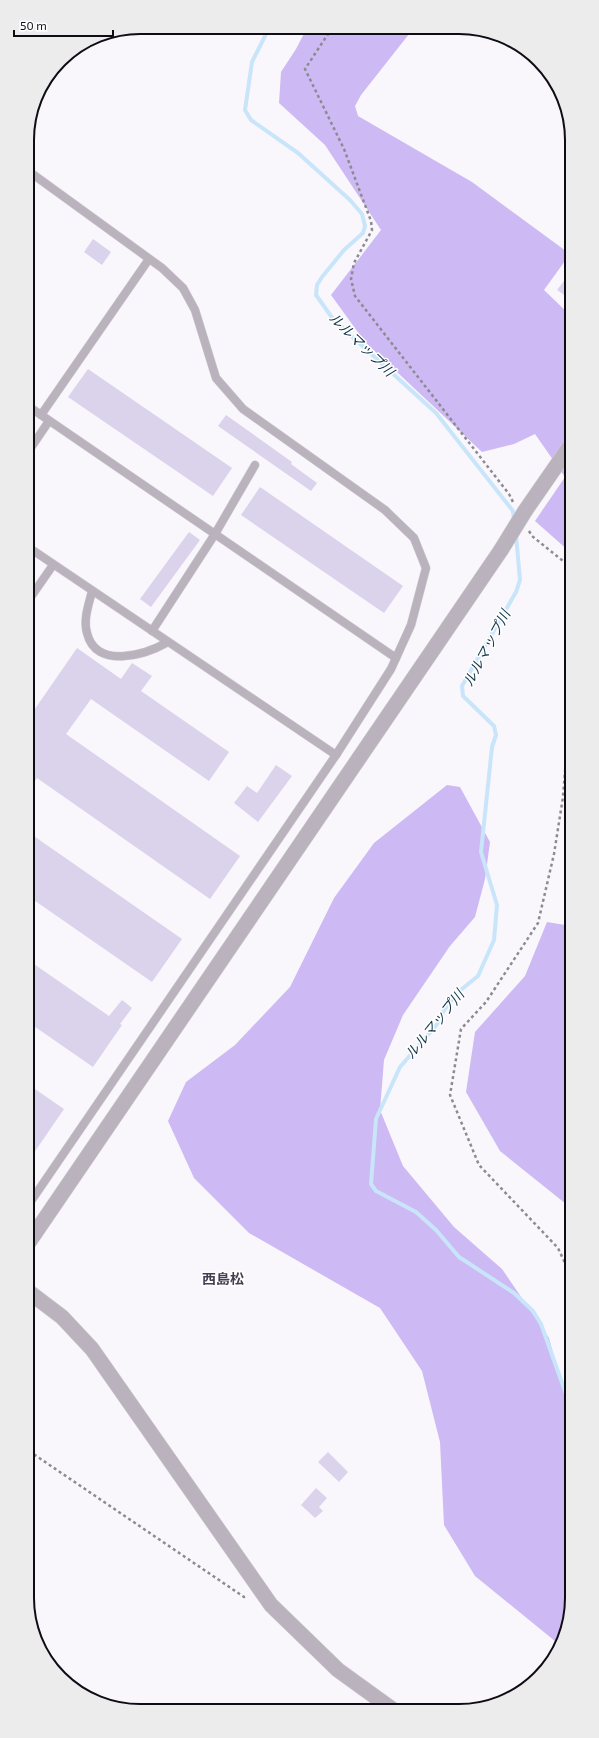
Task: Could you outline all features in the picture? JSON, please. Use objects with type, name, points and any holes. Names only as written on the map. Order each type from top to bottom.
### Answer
[{"type":"street","points":[[34,1235],[500,550],[521,510],[565,453]]},
{"type":"street","points":[[34,1296],[62,1317],[92,1349],[271,1605],[338,1670],[385,1704]]},
{"type":"lane","points":[[34,175],[149,259],[183,288],[196,310],[210,363],[216,378],[243,409],[385,510],[414,538],[426,568],[411,625],[391,669],[336,755],[34,1191]]},
{"type":"lane","points":[[41,415],[149,259]]},
{"type":"lane","points":[[34,410],[396,658]]},
{"type":"lane","points":[[34,444],[50,421]]},
{"type":"lane","points":[[152,631],[215,534],[255,465]]},
{"type":"lane","points":[[34,551],[336,755]]},
{"type":"lane","points":[[34,592],[53,564]]},
{"type":"lane","points":[[92,591],[86,617],[86,632],[91,644],[100,652],[112,656],[126,656],[143,653],[168,642]]},
{"type":"path","points":[[328,34],[305,69],[344,149],[371,221],[372,230],[354,263],[351,280],[355,296],[521,510]]},
{"type":"path","points":[[528,529],[532,536],[565,563]]},
{"type":"path","points":[[565,779],[554,854],[538,923],[486,1002],[460,1029],[450,1095],[479,1165],[558,1248],[565,1263]]},
{"type":"path","points":[[34,1454],[244,1597],[262,1593]]},
{"type":"shaded area","points":[[304,34],[409,34],[361,95],[355,106],[358,116],[472,182],[565,250],[565,261],[544,290],[565,310],[565,477],[535,434],[514,444],[482,452],[365,342],[331,295],[381,230],[325,145],[279,103],[281,72]]},
{"type":"shaded area","points":[[565,477],[565,548],[535,521]]},
{"type":"shaded area","points":[[447,785],[460,787],[490,842],[485,879],[475,917],[450,946],[403,1015],[384,1060],[380,1110],[403,1166],[454,1227],[502,1269],[549,1338],[565,1397],[565,1605],[563,1619],[555,1641],[475,1576],[444,1525],[440,1442],[422,1371],[380,1308],[249,1233],[194,1178],[168,1121],[186,1082],[235,1045],[290,987],[334,898],[374,843]]},
{"type":"shaded area","points":[[547,922],[565,925],[565,1203],[500,1151],[466,1092],[475,1032],[525,976]]},
{"type":"building","points":[[93,239],[111,252],[102,265],[84,252]]},
{"type":"building","points":[[565,280],[565,296],[557,290]]},
{"type":"building","points":[[88,369],[232,468],[213,496],[68,397]]},
{"type":"building","points":[[226,415],[292,462],[291,464],[317,483],[311,491],[218,426]]},
{"type":"building","points":[[260,487],[403,586],[384,613],[241,515]]},
{"type":"building","points":[[189,532],[200,540],[151,607],[140,599]]},
{"type":"building","points":[[77,648],[121,679],[132,663],[152,676],[141,691],[229,752],[209,781],[91,699],[66,734],[240,856],[210,899],[37,778],[34,782],[34,710]]},
{"type":"building","points":[[276,765],[292,776],[258,822],[234,803],[247,786],[257,793]]},
{"type":"building","points":[[34,836],[182,939],[152,982],[34,900]]},
{"type":"building","points":[[34,964],[109,1016],[122,1000],[132,1008],[93,1067],[34,1026]]},
{"type":"building","points":[[34,1088],[64,1109],[34,1153]]},
{"type":"building","points":[[328,1452],[348,1472],[339,1482],[318,1462]]},
{"type":"building","points":[[316,1488],[327,1498],[319,1507],[323,1511],[315,1518],[301,1505]]},
{"type":"waterway","name":"ルルマップ川","points":[[266,34],[252,62],[245,110],[251,120],[298,153],[350,200],[362,214],[365,226],[363,233],[344,250],[322,277],[317,285],[316,295],[333,319],[436,413],[513,511],[514,521]]},
{"type":"waterway","name":"ルルマップ川","points":[[516,535],[520,580],[516,592],[462,686],[463,696],[494,726],[496,735],[492,747],[481,852],[497,905],[494,940],[478,976],[457,993],[444,1010],[439,1022],[400,1067],[376,1119],[371,1184],[376,1191],[416,1212],[436,1230],[459,1257],[514,1293],[533,1311],[541,1324],[565,1391]]},
{"type":"district","name":"西島松","points":[[223,1278]]}]
